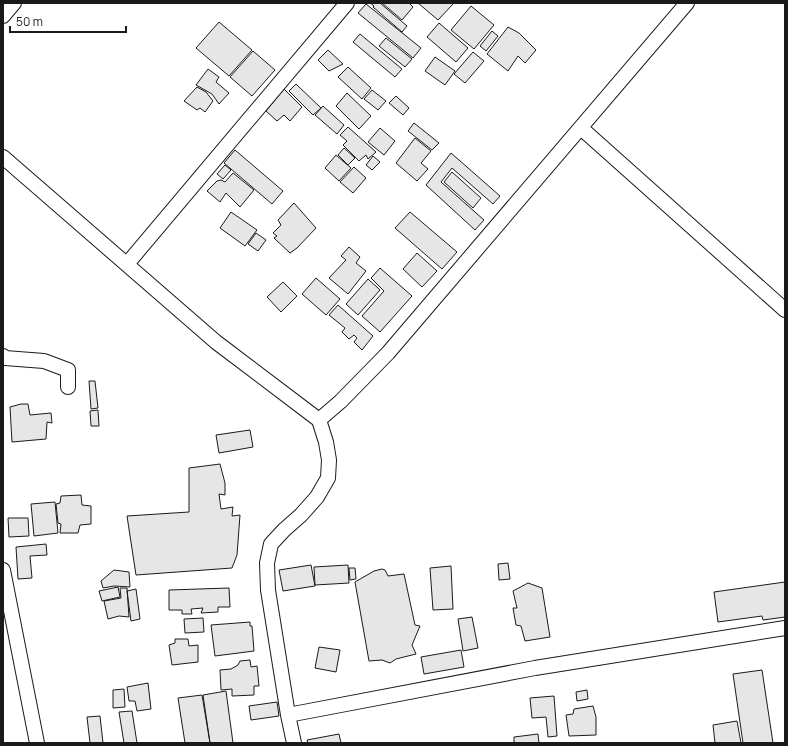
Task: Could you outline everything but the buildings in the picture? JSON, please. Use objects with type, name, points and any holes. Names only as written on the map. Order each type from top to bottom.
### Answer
[{"type":"street","points":[[3,16],[14,3]]},
{"type":"street","points":[[127,264],[348,3]]},
{"type":"street","points":[[319,420],[342,400],[388,353],[687,3]]},
{"type":"street","points":[[581,128],[785,310]]},
{"type":"street","points":[[3,157],[216,342],[319,420],[326,442],[329,460],[328,478],[317,497],[271,544],[267,563],[268,590],[288,715],[294,743]]},
{"type":"street","points":[[3,356],[5,358],[44,361],[68,370],[68,388]]},
{"type":"street","points":[[3,570],[37,743]]},
{"type":"street","points":[[288,715],[535,668],[785,628]]}]
